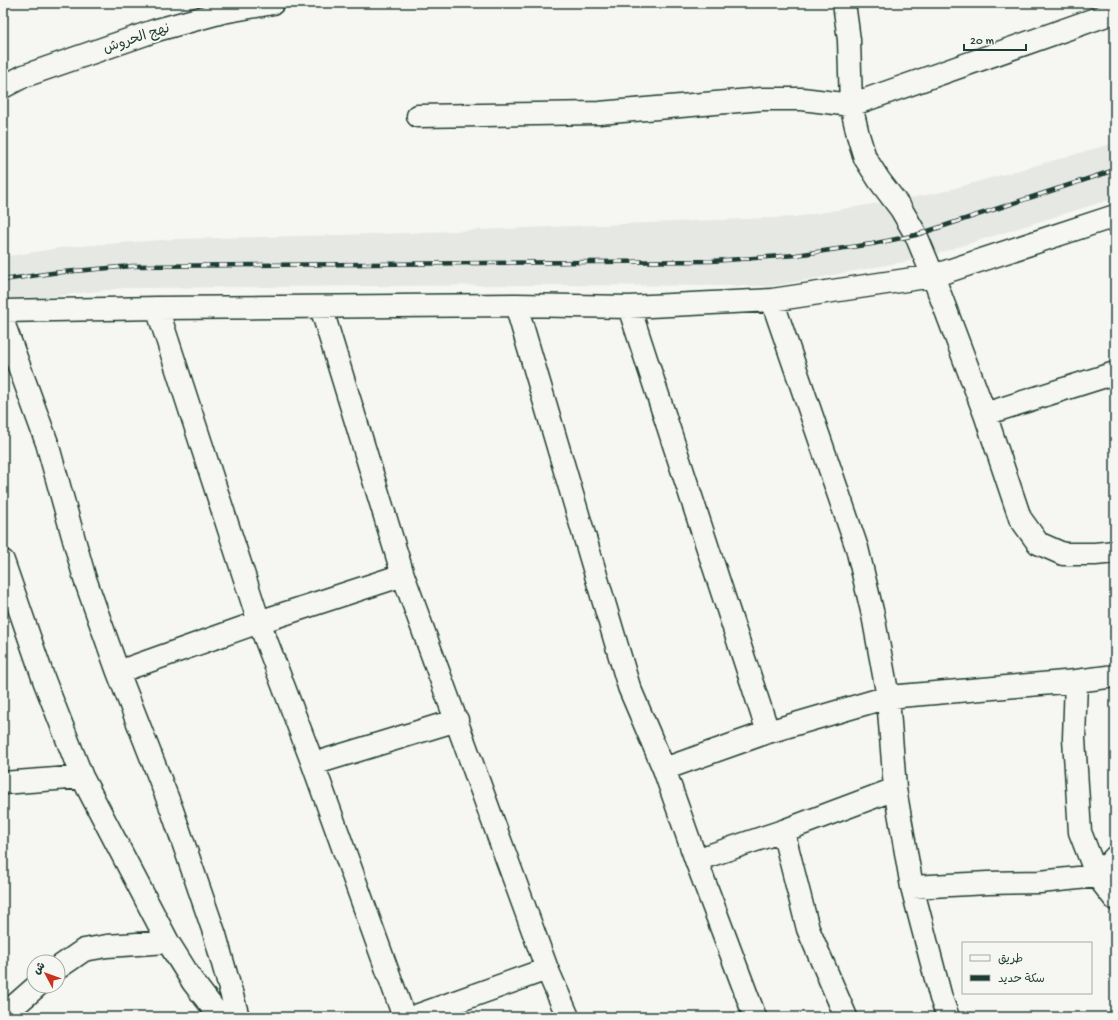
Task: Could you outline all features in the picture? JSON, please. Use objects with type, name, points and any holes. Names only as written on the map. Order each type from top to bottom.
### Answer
[{"type":"street","name":"نهج الحروش","points":[[3,87],[24,76],[220,7],[273,3]]},
{"type":"street","points":[[844,3],[849,40],[851,105],[865,158],[879,180],[901,209],[916,235],[985,414],[1020,518],[1038,542],[1063,554],[1095,554],[1115,552]]},
{"type":"street","points":[[418,116],[599,113],[762,99],[802,99],[851,105],[1115,12]]},
{"type":"street","points":[[3,311],[321,306],[516,305],[629,307],[772,300],[933,276],[1115,216]]},
{"type":"street","points":[[772,300],[858,548],[873,615],[888,697],[895,790],[912,887],[941,998],[948,1017]]},
{"type":"street","points":[[516,305],[629,687],[664,769],[696,860],[755,1017]]},
{"type":"street","points":[[321,306],[403,575],[547,969],[568,1017]]},
{"type":"street","points":[[629,307],[768,732]]},
{"type":"street","points":[[157,308],[259,622],[313,764],[404,1017]]},
{"type":"street","points":[[3,322],[47,443],[85,579],[118,672],[172,810],[215,935],[238,1017]]},
{"type":"street","points":[[985,414],[1115,373]]},
{"type":"street","points":[[3,561],[44,680],[82,777],[168,942],[193,982],[220,1017]]},
{"type":"street","points":[[118,672],[259,622],[403,575]]},
{"type":"street","points":[[664,769],[768,732],[888,697],[1076,681],[1115,676]]},
{"type":"street","points":[[1076,681],[1074,739],[1080,832],[1097,876],[1115,899]]},
{"type":"street","points":[[313,764],[457,720]]},
{"type":"street","points":[[3,783],[82,777]]},
{"type":"street","points":[[696,860],[783,831],[895,790]]},
{"type":"street","points":[[783,831],[808,929],[846,1017]]},
{"type":"street","points":[[912,887],[1040,882],[1097,876],[1115,857]]},
{"type":"street","points":[[66,962],[84,950],[107,946],[168,942]]},
{"type":"street","points":[[413,1017],[547,969]]},
{"type":"street","points":[[3,1014],[28,994]]},
{"type":"shaded area","points":[[1115,143],[1115,198],[919,259],[774,286],[522,285],[124,288],[3,302],[3,257],[66,247],[176,239],[380,234],[796,217],[938,193]]},
{"type":"railway","points":[[3,280],[52,273],[132,266],[712,261],[796,255],[872,244],[916,235],[1115,170]]}]
